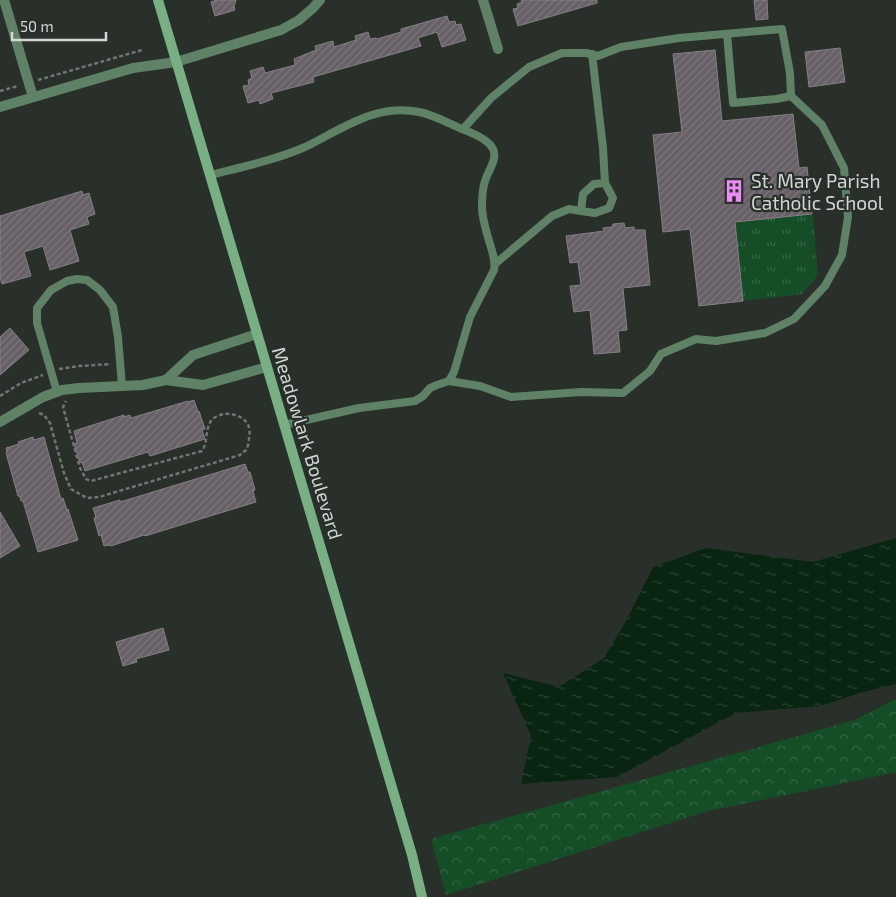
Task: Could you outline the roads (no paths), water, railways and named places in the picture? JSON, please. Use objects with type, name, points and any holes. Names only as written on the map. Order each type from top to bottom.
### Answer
[{"type":"street","points":[[4,0],[33,97]]},
{"type":"street","name":"Meadowlark Boulevard","points":[[158,0],[412,855],[422,897]]},
{"type":"street","points":[[0,106],[134,68],[176,62],[281,30],[299,20],[320,0]]},
{"type":"street","points":[[483,0],[498,48]]},
{"type":"street","points":[[166,380],[193,355],[257,334]]},
{"type":"street","points":[[0,422],[43,397],[57,392],[79,388],[143,385],[166,380],[203,385],[267,367]]},
{"type":"lane","points":[[284,425],[359,408],[415,401],[430,388],[449,381],[480,386],[511,397],[581,392],[623,393],[650,371],[661,354],[696,340],[716,341],[765,333],[794,319],[825,286],[842,255],[848,217],[844,168],[822,125],[791,96],[790,73],[782,29],[679,38],[630,45],[598,56],[586,53],[562,52],[529,67],[491,98],[463,129]]},
{"type":"lane","points":[[727,34],[733,102],[791,96]]},
{"type":"lane","points":[[495,264],[552,216],[568,209],[595,213],[609,208],[613,198],[606,183],[592,54]]},
{"type":"lane","points":[[210,175],[277,158],[305,147],[349,123],[376,113],[391,110],[403,109],[421,112],[463,129],[489,143],[493,148],[494,160],[485,180],[482,196],[482,213],[495,264],[494,270],[470,316],[454,372],[449,381]]},
{"type":"lane","points":[[581,211],[583,194],[594,184],[606,183]]},
{"type":"lane","points":[[57,392],[37,323],[37,308],[51,290],[67,280],[77,279],[87,280],[100,290],[113,307],[122,386]]},
{"type":"water","points":[[896,538],[896,684],[821,706],[736,713],[617,777],[521,784],[531,736],[503,673],[559,687],[604,658],[627,619],[653,567],[706,548],[813,562]]},
{"type":"place","name":"St. Mary Parish Catholic School","points":[[734,191]]}]
